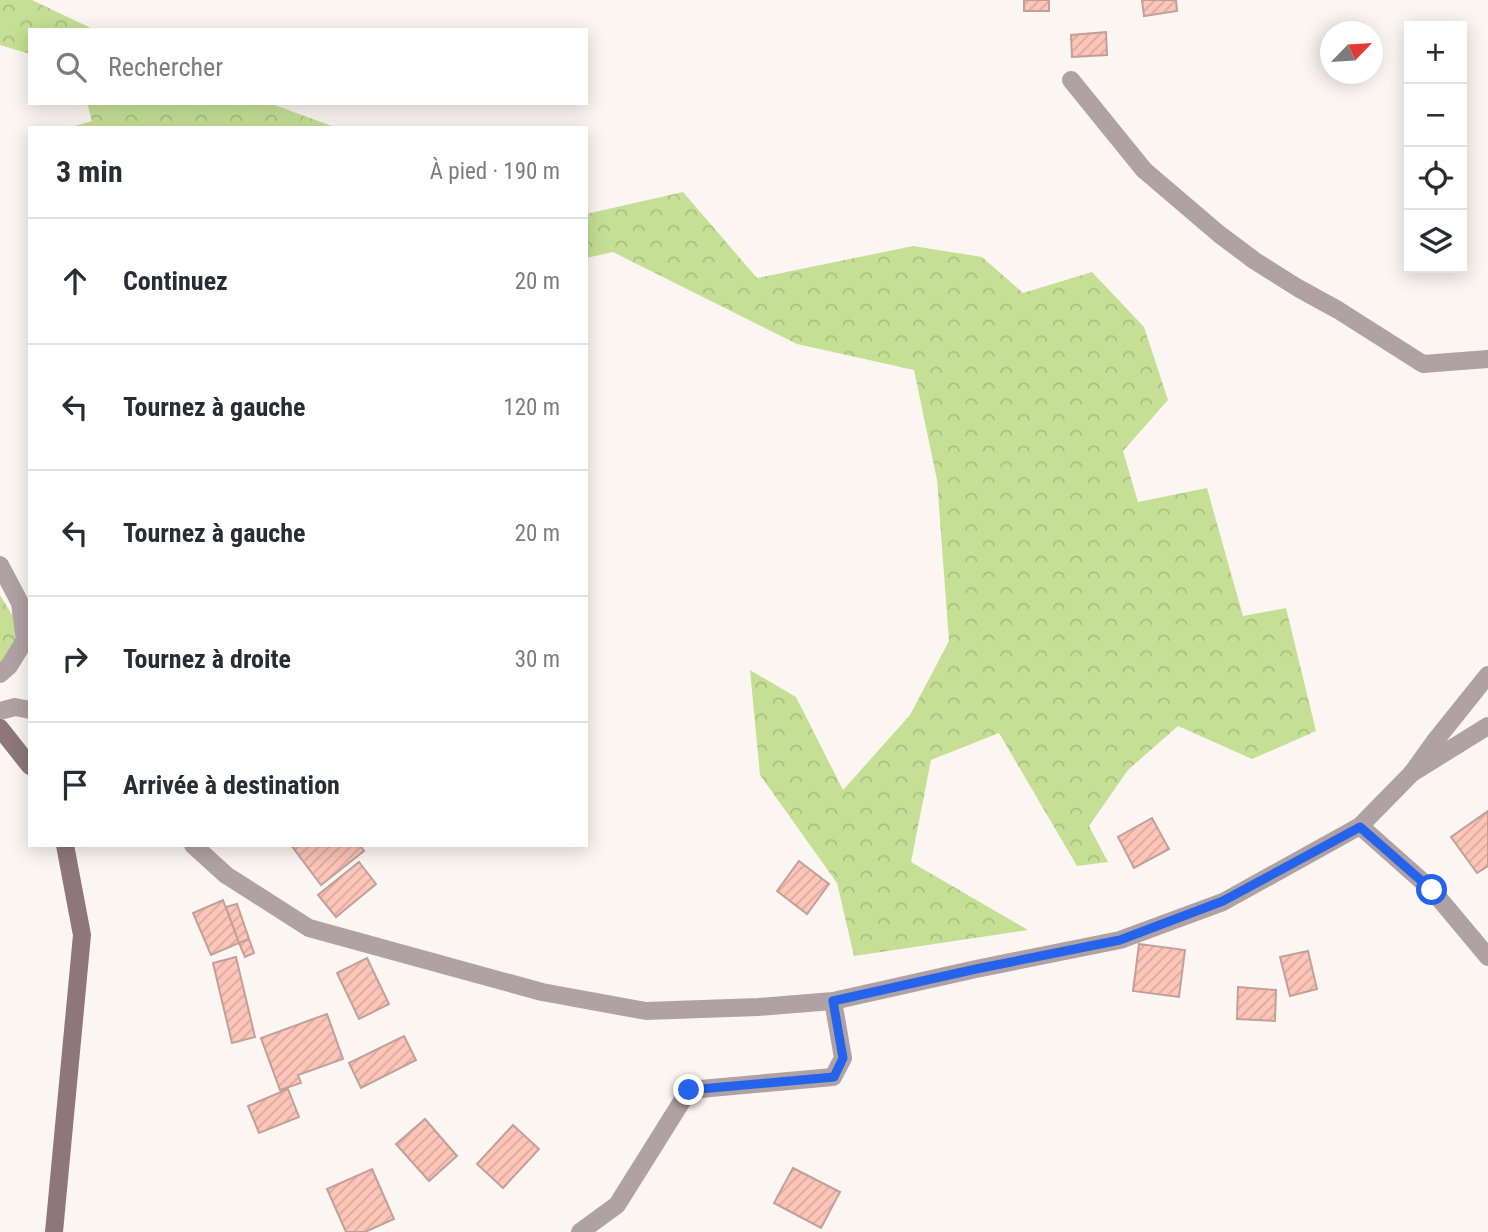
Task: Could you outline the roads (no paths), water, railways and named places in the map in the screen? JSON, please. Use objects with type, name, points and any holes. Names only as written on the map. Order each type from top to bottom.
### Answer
[{"type":"street","points":[[1071,79],[1144,170],[1255,261],[1423,364],[1488,359]]},
{"type":"street","points":[[0,565],[20,603],[25,640],[9,666],[0,674]]},
{"type":"street","points":[[195,847],[226,876],[309,928],[542,992],[646,1011],[833,1001],[1120,940],[1223,901],[1360,827],[1412,773],[1488,675]]},
{"type":"street","points":[[0,711],[15,707],[28,710]]},
{"type":"street","points":[[1412,773],[1488,726]]},
{"type":"street","points":[[0,728],[28,763]]},
{"type":"street","points":[[1360,827],[1432,890],[1488,957]]},
{"type":"street","points":[[54,1232],[82,935],[65,847]]},
{"type":"street","points":[[580,1232],[617,1205],[689,1090],[834,1077],[843,1058],[833,1001]]}]
